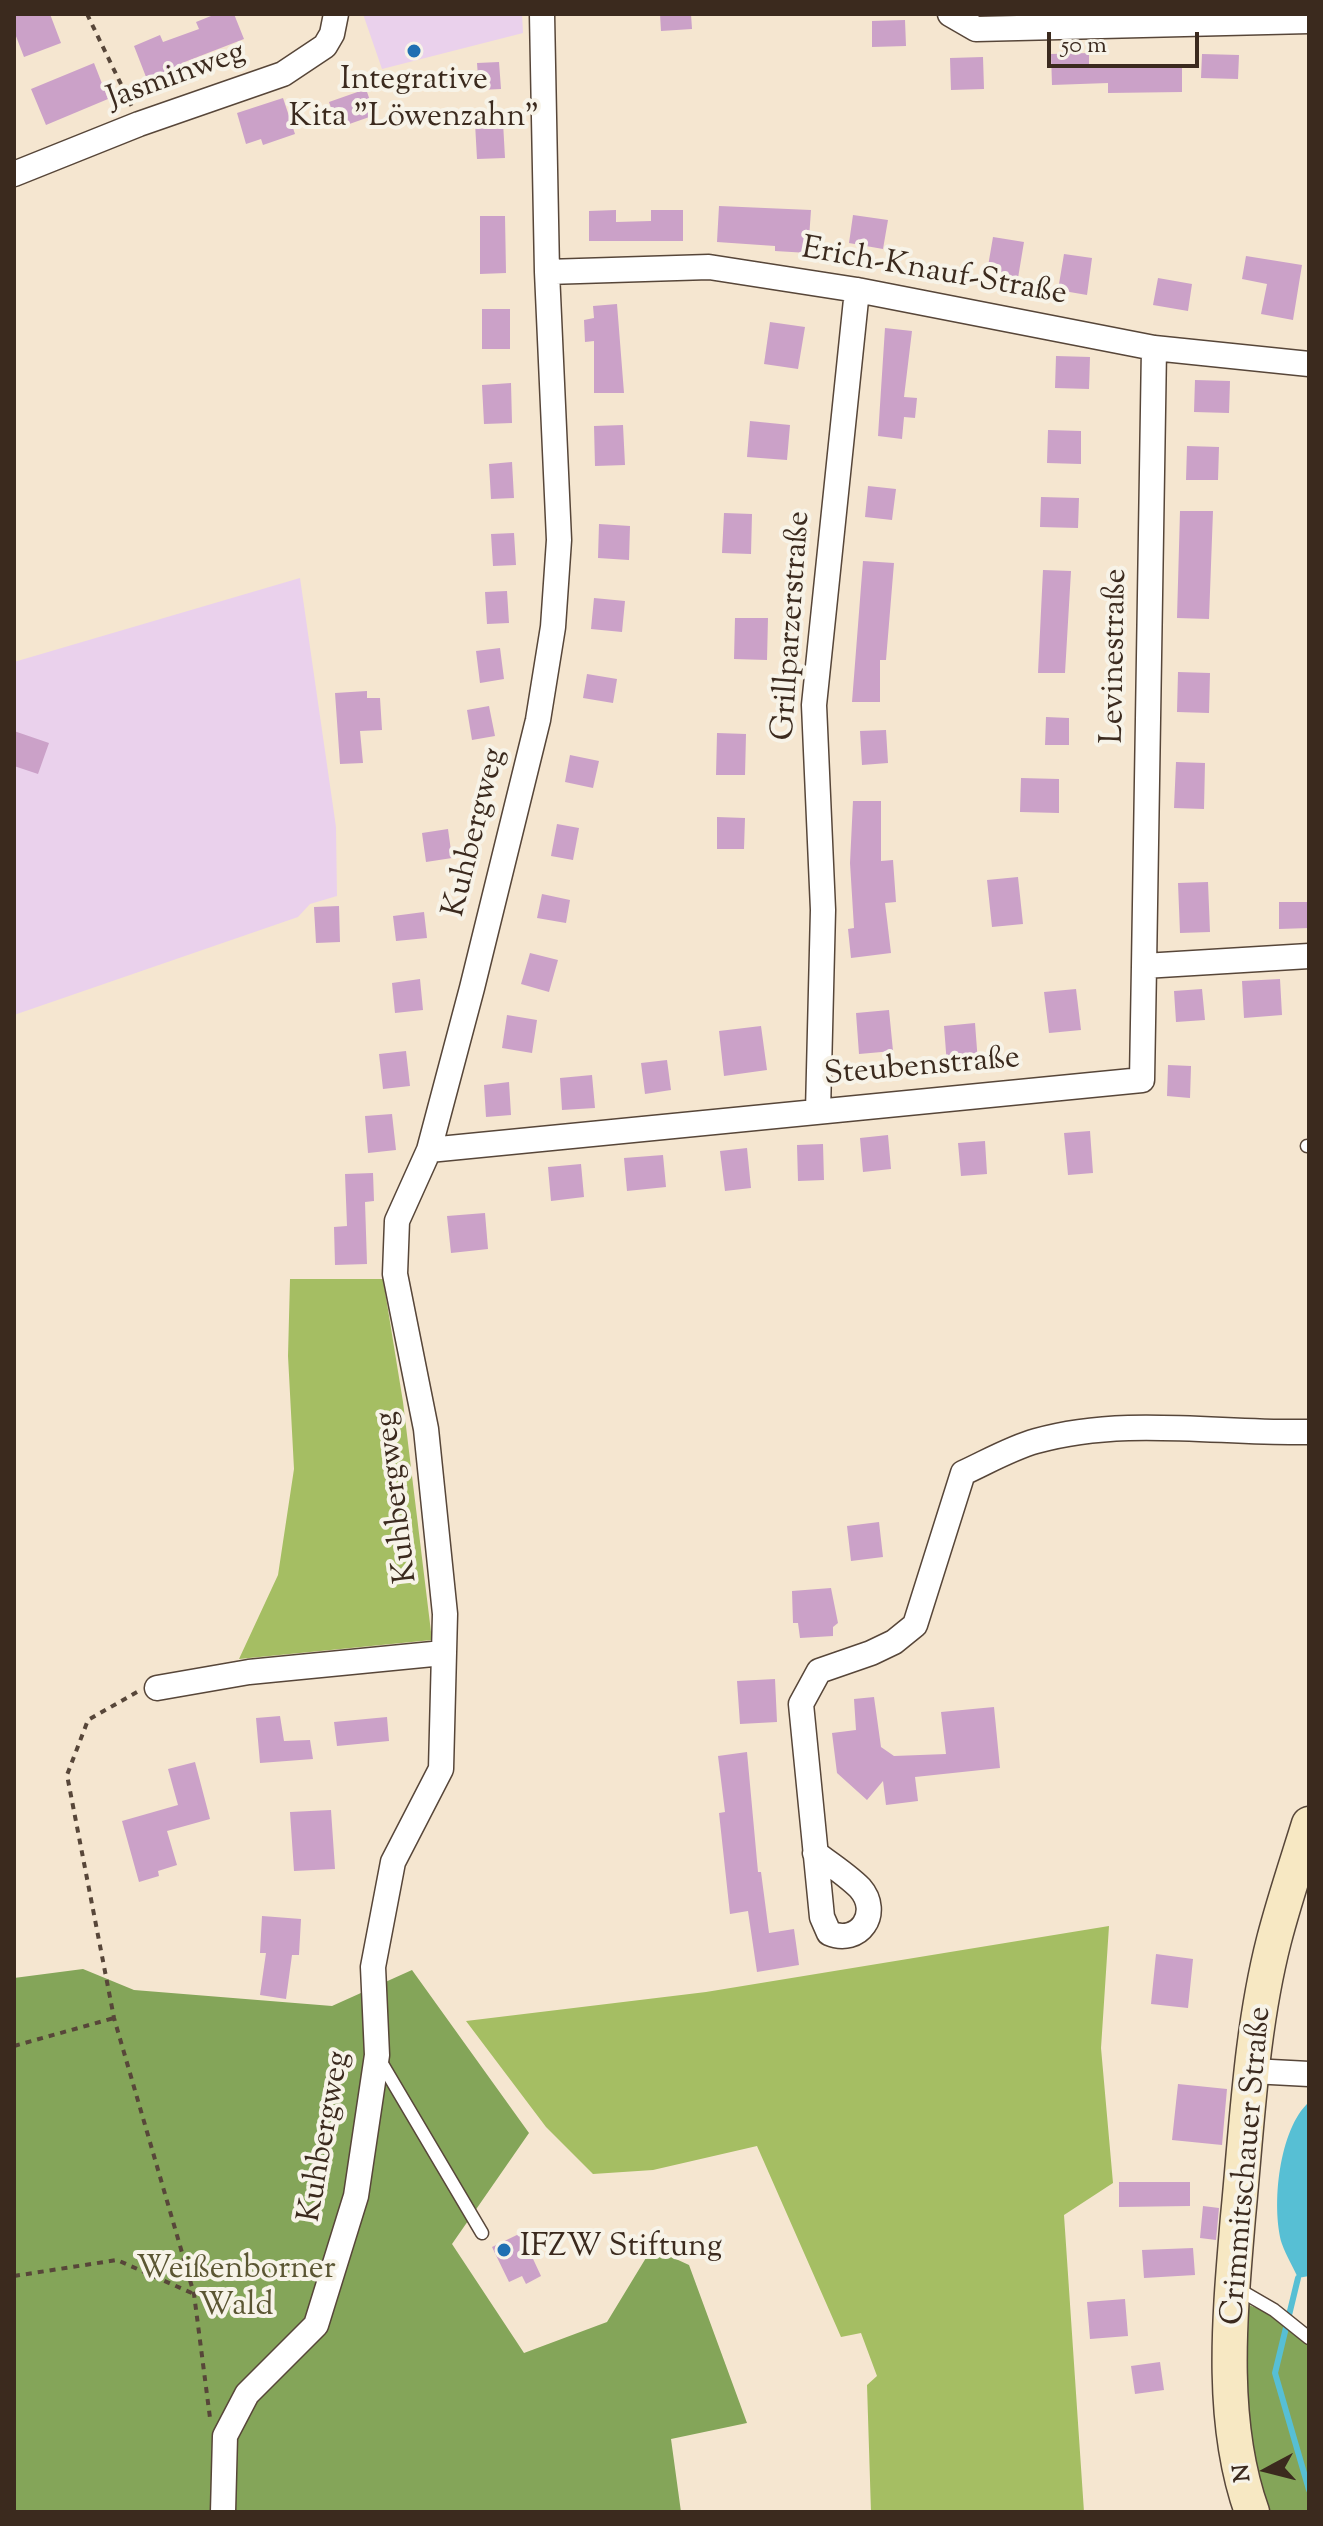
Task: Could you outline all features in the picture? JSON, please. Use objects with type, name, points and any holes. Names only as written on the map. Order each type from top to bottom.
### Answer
[{"type":"main road","name":"Crimmitschauer Straße","points":[[1252,2512],[1239,2474],[1231,2407],[1233,2286],[1252,2071],[1274,1942],[1309,1824]]},
{"type":"street","name":"Jasminweg","points":[[14,174],[139,124],[283,74],[325,46],[332,34],[336,14]]},
{"type":"street","name":"Kuhbergweg","points":[[223,2512],[225,2436],[247,2394],[316,2325],[356,2196],[377,2055],[373,1967],[393,1862],[441,1769],[445,1614],[426,1429],[395,1274],[397,1221],[429,1150],[538,720],[553,627],[559,540],[547,272],[542,14]]},
{"type":"street","points":[[950,14],[976,29],[1145,19],[1309,21]]},
{"type":"street","name":"Erich-Knauf-Straße","points":[[547,272],[709,267],[857,290],[1154,348],[1309,364]]},
{"type":"street","name":"Grillparzerstraße","points":[[818,1111],[823,910],[814,705],[857,290]]},
{"type":"street","name":"Levinestraße","points":[[1144,966],[1154,348]]},
{"type":"street","points":[[1144,966],[1309,956]]},
{"type":"street","name":"Steubenstraße","points":[[429,1150],[1142,1080],[1144,966]]},
{"type":"street","points":[[815,1853],[801,1704],[819,1671],[894,1642],[915,1625],[963,1473],[1033,1441],[1082,1431],[1137,1425],[1247,1433],[1309,1432]]},
{"type":"street","points":[[157,1688],[249,1672],[443,1653]]},
{"type":"street","points":[[1252,2071],[1309,2074]]},
{"type":"lane","points":[[377,2055],[482,2233]]},
{"type":"lane","points":[[1233,2286],[1274,2310],[1304,2334]]},
{"type":"path","points":[[87,14],[139,124]]},
{"type":"path","points":[[157,1688],[133,1693],[88,1720],[67,1775],[114,2018],[194,2294],[210,2419]]},
{"type":"path","points":[[14,2046],[114,2018]]},
{"type":"path","points":[[14,2276],[117,2260],[194,2294]]},
{"type":"shaded area","name":"Integrative Kita \"Löwenzahn\"","points":[[363,14],[522,14],[523,33],[382,69]]},
{"type":"shaded area","points":[[300,578],[336,827],[337,896],[310,904],[298,917],[14,1015],[14,662]]},
{"type":"green space","points":[[290,1279],[383,1279],[403,1402],[432,1640],[239,1659],[278,1575],[294,1469],[288,1356]]},
{"type":"green space","points":[[1109,1926],[1101,2048],[1113,2183],[1064,2215],[1084,2512],[871,2512],[867,2385],[877,2376],[861,2333],[841,2337],[757,2146],[653,2170],[593,2174],[546,2127],[466,2021],[706,1992]]},
{"type":"green space","name":"Weißenborner Wald","points":[[83,1969],[134,1990],[332,2006],[412,1970],[529,2133],[452,2244],[524,2353],[607,2322],[652,2248],[689,2265],[747,2423],[671,2439],[681,2512],[14,2512],[14,1978]]},
{"type":"green space","points":[[1249,2305],[1278,2317],[1309,2341],[1309,2512],[1265,2512],[1249,2436]]},
{"type":"water","points":[[1309,2102],[1309,2276],[1298,2278],[1282,2244],[1277,2210],[1278,2189],[1284,2149],[1299,2114]]},
{"type":"building","points":[[14,14],[50,14],[61,43],[24,57],[14,31]]},
{"type":"building","points":[[216,14],[234,14],[244,39],[182,63],[184,69],[148,82],[134,46],[160,35],[163,42],[199,29],[196,22]]},
{"type":"building","points":[[660,14],[691,14],[692,29],[661,31]]},
{"type":"building","points":[[905,20],[906,46],[872,47],[872,21]]},
{"type":"building","points":[[1089,53],[1089,67],[1182,65],[1182,92],[1108,93],[1108,83],[1052,85],[1051,54]]},
{"type":"building","points":[[1202,54],[1239,55],[1238,79],[1201,78]]},
{"type":"building","points":[[983,57],[984,89],[951,90],[950,58]]},
{"type":"building","points":[[499,62],[501,89],[479,90],[477,63]]},
{"type":"building","points":[[94,63],[108,99],[46,125],[31,89]]},
{"type":"building","points":[[366,89],[375,115],[338,128],[329,102]]},
{"type":"building","points":[[283,98],[295,134],[263,145],[261,139],[246,144],[237,113]]},
{"type":"building","points":[[503,122],[505,158],[477,159],[475,123]]},
{"type":"building","points":[[719,206],[811,210],[808,253],[775,251],[775,246],[717,242]]},
{"type":"building","points":[[616,210],[616,222],[651,221],[651,210],[683,210],[683,241],[589,241],[589,211]]},
{"type":"building","points":[[853,215],[888,220],[883,249],[849,243]]},
{"type":"building","points":[[480,216],[505,216],[506,273],[480,274]]},
{"type":"building","points":[[993,237],[1024,242],[1018,278],[987,272]]},
{"type":"building","points":[[1064,254],[1092,258],[1087,295],[1058,290]]},
{"type":"building","points":[[1246,256],[1302,265],[1293,320],[1261,314],[1267,284],[1242,279]]},
{"type":"building","points":[[1158,278],[1192,284],[1188,311],[1153,305]]},
{"type":"building","points":[[617,304],[624,393],[594,393],[594,341],[585,342],[584,320],[594,318],[593,306]]},
{"type":"building","points":[[482,309],[510,309],[510,349],[482,349]]},
{"type":"building","points":[[770,322],[805,327],[798,369],[764,364]]},
{"type":"building","points":[[885,328],[912,331],[904,397],[917,398],[915,418],[904,417],[902,439],[878,436]]},
{"type":"building","points":[[1056,356],[1090,357],[1089,389],[1055,388]]},
{"type":"building","points":[[1195,380],[1230,381],[1229,413],[1194,412]]},
{"type":"building","points":[[511,383],[512,423],[484,424],[482,385]]},
{"type":"building","points":[[750,421],[790,425],[787,460],[747,457]]},
{"type":"building","points":[[623,425],[625,465],[595,466],[594,426]]},
{"type":"building","points":[[1048,430],[1081,431],[1081,464],[1047,463]]},
{"type":"building","points":[[1187,446],[1219,447],[1218,480],[1186,480]]},
{"type":"building","points":[[512,462],[514,498],[491,499],[489,464]]},
{"type":"building","points":[[868,486],[896,489],[892,520],[865,517]]},
{"type":"building","points":[[1041,497],[1079,498],[1078,528],[1040,527]]},
{"type":"building","points":[[1180,511],[1213,511],[1209,619],[1177,618]]},
{"type":"building","points":[[724,513],[752,514],[751,554],[722,553]]},
{"type":"building","points":[[599,524],[630,526],[629,560],[598,558]]},
{"type":"building","points":[[514,533],[516,565],[493,566],[491,534]]},
{"type":"building","points":[[863,561],[894,563],[886,660],[880,660],[880,702],[852,702]]},
{"type":"building","points":[[1043,570],[1071,571],[1065,673],[1038,673]]},
{"type":"building","points":[[507,591],[509,623],[487,624],[485,592]]},
{"type":"building","points":[[594,598],[625,601],[622,632],[591,629]]},
{"type":"building","points":[[735,618],[768,618],[767,660],[734,659]]},
{"type":"building","points":[[500,648],[504,679],[480,683],[476,651]]},
{"type":"building","points":[[1178,672],[1210,673],[1209,713],[1177,712]]},
{"type":"building","points":[[587,674],[617,679],[613,703],[583,698]]},
{"type":"building","points":[[367,691],[367,698],[380,698],[382,730],[360,731],[363,763],[340,764],[335,693]]},
{"type":"building","points":[[489,706],[495,736],[472,740],[467,710]]},
{"type":"building","points":[[1046,717],[1069,718],[1069,745],[1045,745]]},
{"type":"building","points":[[886,730],[888,763],[862,765],[860,731]]},
{"type":"building","points":[[14,731],[49,743],[38,774],[14,766]]},
{"type":"building","points":[[717,733],[746,734],[745,775],[716,775]]},
{"type":"building","points":[[570,755],[599,761],[593,788],[565,782]]},
{"type":"building","points":[[1176,762],[1205,763],[1204,809],[1174,808]]},
{"type":"building","points":[[1021,778],[1059,779],[1059,813],[1020,812]]},
{"type":"building","points":[[853,801],[881,801],[881,861],[893,860],[896,902],[885,903],[891,953],[851,958],[848,929],[854,928],[850,863]]},
{"type":"building","points":[[717,817],[745,818],[744,849],[717,849]]},
{"type":"building","points":[[557,824],[579,828],[573,860],[551,856]]},
{"type":"building","points":[[448,829],[452,858],[426,862],[422,833]]},
{"type":"building","points":[[1018,877],[1023,924],[992,927],[987,880]]},
{"type":"building","points":[[1208,882],[1210,932],[1180,933],[1178,883]]},
{"type":"building","points":[[542,894],[570,900],[566,923],[537,918]]},
{"type":"building","points":[[1279,902],[1309,902],[1309,928],[1279,929]]},
{"type":"building","points":[[339,906],[340,942],[316,943],[314,907]]},
{"type":"building","points":[[424,912],[427,938],[396,941],[393,916]]},
{"type":"building","points":[[530,953],[558,960],[549,992],[521,984]]},
{"type":"building","points":[[420,979],[423,1010],[395,1013],[392,983]]},
{"type":"building","points":[[1280,979],[1282,1015],[1244,1018],[1242,981]]},
{"type":"building","points":[[1076,989],[1081,1030],[1049,1033],[1044,992]]},
{"type":"building","points":[[1202,989],[1205,1020],[1176,1022],[1174,991]]},
{"type":"building","points":[[889,1010],[893,1051],[859,1054],[856,1013]]},
{"type":"building","points":[[507,1015],[537,1020],[532,1053],[502,1048]]},
{"type":"building","points":[[975,1023],[978,1063],[947,1065],[944,1026]]},
{"type":"building","points":[[761,1026],[767,1070],[724,1076],[719,1031]]},
{"type":"building","points":[[406,1051],[410,1086],[383,1089],[379,1054]]},
{"type":"building","points":[[667,1060],[671,1090],[645,1094],[641,1063]]},
{"type":"building","points":[[1168,1065],[1191,1066],[1190,1098],[1167,1096]]},
{"type":"building","points":[[592,1075],[595,1108],[562,1110],[560,1078]]},
{"type":"building","points":[[509,1082],[511,1115],[486,1117],[484,1085]]},
{"type":"building","points":[[392,1114],[396,1150],[368,1153],[365,1116]]},
{"type":"building","points":[[1090,1131],[1093,1173],[1068,1175],[1064,1133]]},
{"type":"building","points":[[888,1135],[891,1169],[863,1172],[860,1138]]},
{"type":"building","points":[[985,1141],[987,1174],[961,1176],[958,1143]]},
{"type":"building","points":[[823,1144],[824,1180],[798,1181],[797,1145]]},
{"type":"building","points":[[747,1148],[751,1188],[725,1191],[720,1151]]},
{"type":"building","points":[[663,1155],[666,1187],[627,1191],[624,1158]]},
{"type":"building","points":[[581,1164],[584,1197],[551,1201],[548,1167]]},
{"type":"building","points":[[373,1173],[374,1201],[365,1202],[367,1264],[335,1265],[334,1227],[347,1226],[345,1174]]},
{"type":"building","points":[[485,1213],[488,1249],[451,1253],[447,1216]]},
{"type":"building","points":[[879,1522],[883,1557],[851,1561],[847,1526]]},
{"type":"building","points":[[831,1588],[838,1623],[833,1627],[833,1636],[800,1638],[798,1623],[793,1623],[792,1591]]},
{"type":"building","points":[[775,1679],[777,1722],[740,1724],[737,1681]]},
{"type":"building","points":[[874,1697],[881,1747],[894,1756],[946,1754],[941,1712],[994,1707],[1000,1768],[915,1777],[918,1801],[886,1805],[883,1781],[867,1800],[837,1773],[832,1733],[856,1730],[854,1699]]},
{"type":"building","points":[[280,1716],[284,1741],[310,1740],[313,1759],[260,1763],[256,1718]]},
{"type":"building","points":[[387,1717],[389,1741],[337,1746],[334,1722]]},
{"type":"building","points":[[747,1752],[758,1872],[761,1872],[769,1933],[794,1929],[799,1965],[757,1972],[748,1911],[730,1914],[719,1813],[725,1812],[718,1756]]},
{"type":"building","points":[[195,1762],[210,1819],[167,1831],[177,1865],[158,1871],[159,1876],[139,1882],[122,1821],[178,1805],[168,1769]]},
{"type":"building","points":[[331,1810],[335,1869],[294,1871],[290,1812]]},
{"type":"building","points":[[262,1916],[301,1919],[299,1955],[292,1955],[286,1999],[260,1995],[266,1953],[260,1953]]},
{"type":"building","points":[[1156,1954],[1193,1959],[1188,2008],[1151,2004]]},
{"type":"building","points":[[1178,2084],[1227,2089],[1222,2145],[1172,2140]]},
{"type":"building","points":[[1119,2182],[1190,2182],[1190,2206],[1119,2207]]},
{"type":"building","points":[[1203,2206],[1219,2208],[1216,2240],[1200,2238]]},
{"type":"building","points":[[521,2233],[541,2276],[526,2284],[522,2276],[509,2282],[492,2247]]},
{"type":"building","points":[[1193,2248],[1195,2275],[1144,2278],[1142,2250]]},
{"type":"building","points":[[1125,2299],[1128,2336],[1090,2339],[1087,2302]]},
{"type":"building","points":[[1160,2362],[1164,2390],[1135,2394],[1131,2366]]},
{"type":"waterway","points":[[1298,2278],[1275,2373],[1309,2490]]},
{"type":"place","name":"Integrative Kita \"Löwenzahn\"","points":[[414,51]]},
{"type":"place","name":"IFZW Stiftung","points":[[504,2250]]}]
